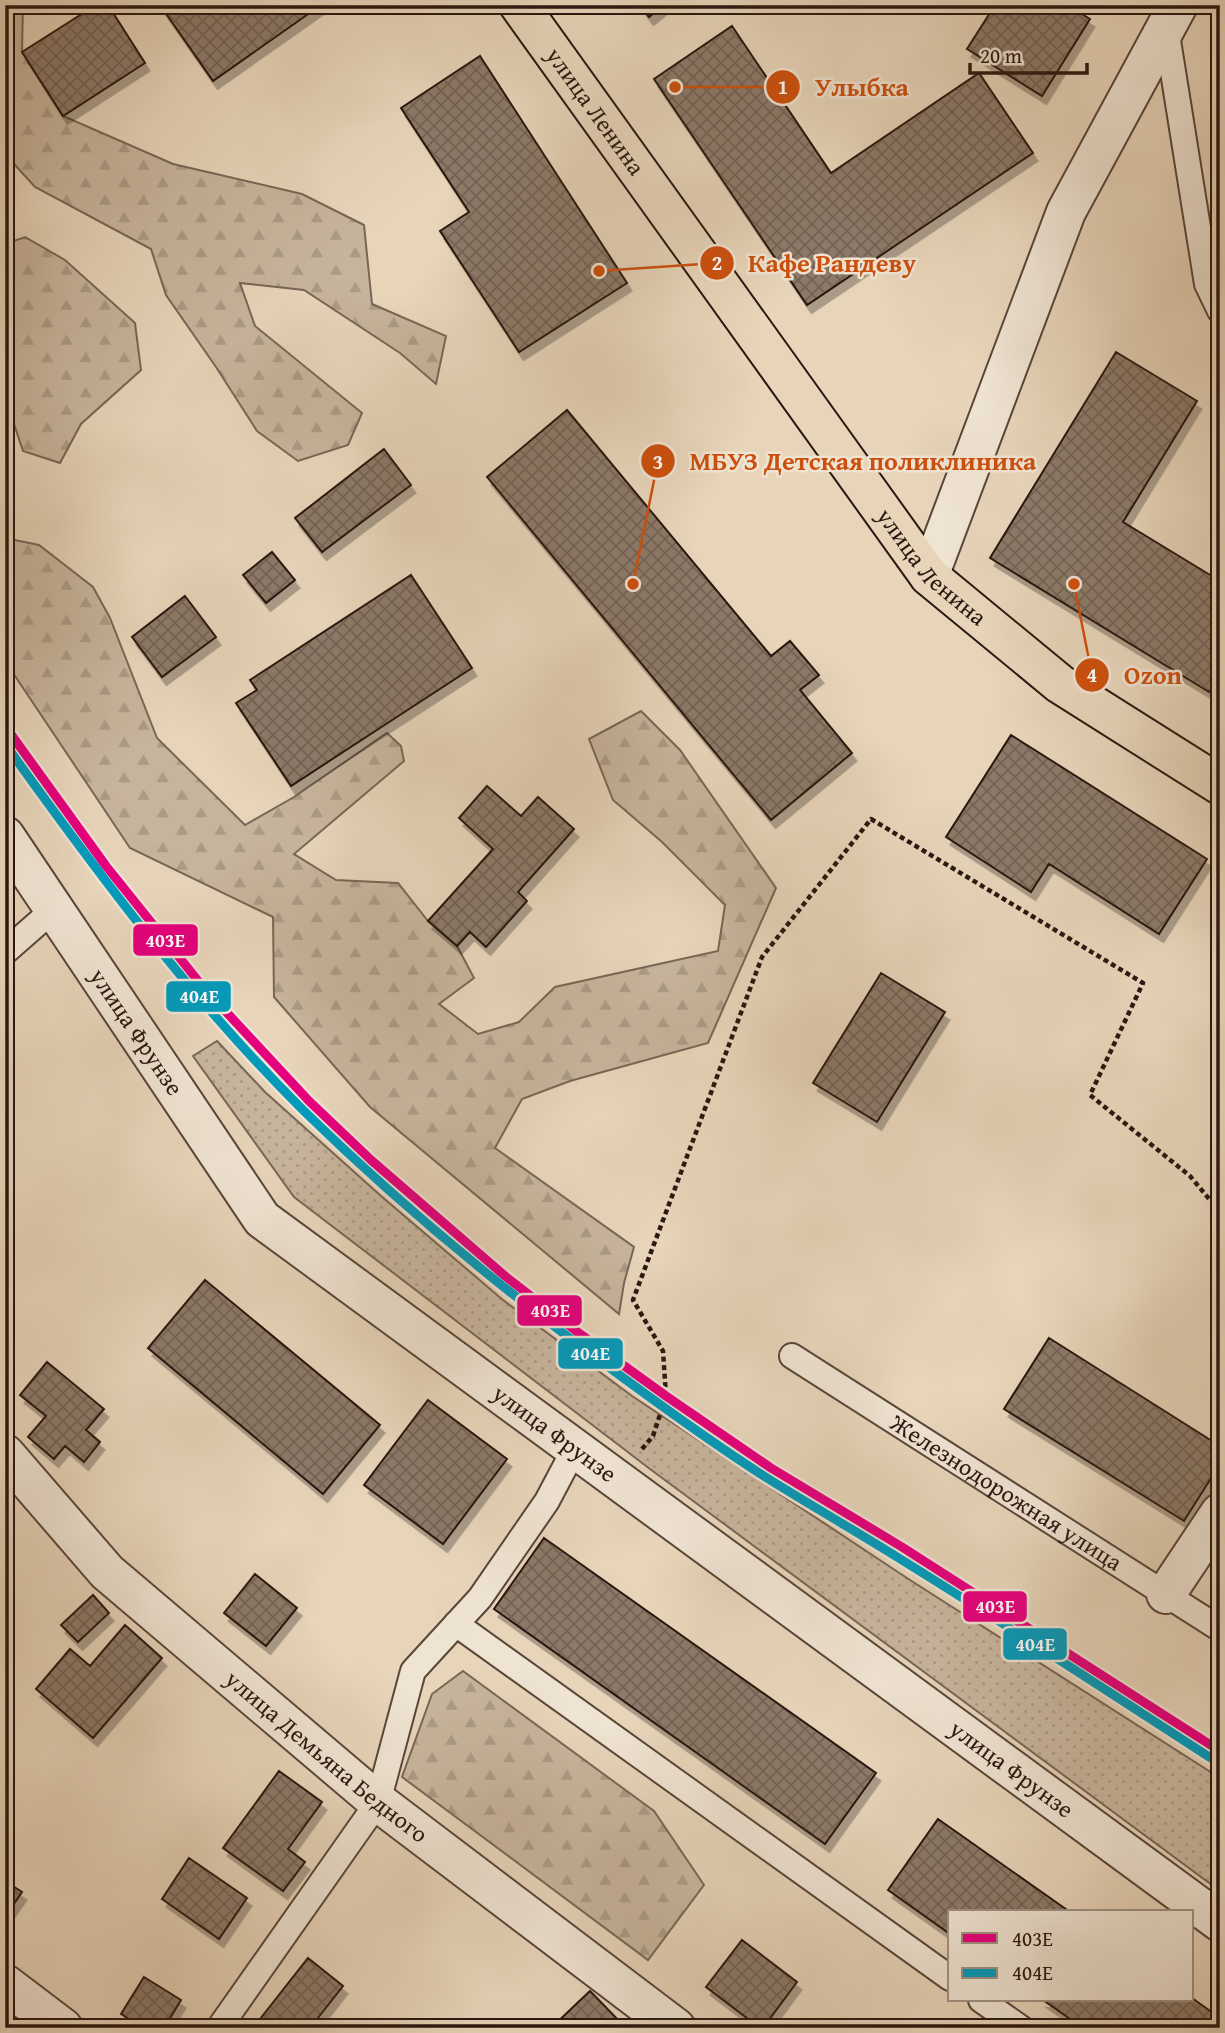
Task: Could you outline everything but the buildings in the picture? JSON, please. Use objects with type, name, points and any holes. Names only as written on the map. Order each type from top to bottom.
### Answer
[{"type":"main road","name":"улица Ленина","points":[[519,5],[929,576],[1060,684],[1220,785]]},
{"type":"street","points":[[929,576],[1066,212],[1172,17]]},
{"type":"street","name":"улица Фрунзе","points":[[5,836],[262,1219],[1220,1922]]},
{"type":"street","name":"улица Демьяна Бедного","points":[[5,1454],[107,1572],[378,1802],[676,2028]]},
{"type":"street","points":[[1166,1594],[1220,1513]]},
{"type":"street","points":[[5,1984],[63,2028]]},
{"type":"lane","points":[[1172,17],[1207,284],[1220,311]]},
{"type":"lane","points":[[5,952],[54,909]]},
{"type":"lane","name":"Железнодорожная улица","points":[[792,1356],[1220,1629]]},
{"type":"lane","points":[[219,2028],[378,1802],[413,1671],[480,1598],[547,1501],[575,1448]]},
{"type":"lane","points":[[456,1625],[948,1977]]},
{"type":"lane","points":[[984,2002],[1021,2028]]},
{"type":"path","points":[[617,1479],[653,1436],[666,1396],[663,1351],[633,1300],[762,957],[871,819],[1143,983],[1090,1095],[1190,1176],[1220,1212]]},
{"type":"green space","points":[[5,5],[23,5],[22,52],[63,116],[173,164],[302,194],[364,225],[372,304],[446,336],[436,384],[400,353],[304,290],[240,283],[255,326],[362,413],[348,445],[298,461],[257,431],[166,295],[151,249],[35,187],[5,154]]},
{"type":"green space","points":[[25,237],[65,260],[135,323],[141,370],[81,424],[60,463],[23,451],[5,397],[5,244]]},
{"type":"green space","points":[[5,538],[39,545],[93,587],[110,618],[157,738],[245,825],[294,797],[387,733],[401,746],[404,761],[294,854],[336,880],[398,883],[428,921],[457,946],[474,978],[439,1004],[478,1034],[519,1022],[555,987],[718,951],[725,905],[662,842],[613,800],[589,739],[641,711],[680,750],[776,888],[708,1043],[570,1081],[522,1099],[495,1148],[634,1247],[619,1314],[370,1107],[274,997],[273,917],[130,848],[5,661]]},
{"type":"green space","points":[[217,1041],[265,1092],[381,1196],[503,1300],[632,1396],[910,1580],[1220,1778],[1220,1891],[650,1469],[294,1197],[193,1056]]},
{"type":"green space","points":[[463,1671],[654,1811],[704,1885],[648,1960],[402,1777],[432,1694]]},
{"type":"transit line","name":"403Е","points":[[5,726],[106,866],[203,987],[309,1101],[371,1160],[505,1276],[666,1396],[771,1468],[902,1547],[1220,1751]]},
{"type":"transit line","name":"404Е","points":[[5,744],[110,887],[222,1024],[341,1147],[461,1252],[586,1351],[732,1455],[977,1607],[1214,1760]]},
{"type":"place","name":"Улыбка","points":[[675,87]]},
{"type":"place","name":"Кафе Рандеву","points":[[599,271]]},
{"type":"place","name":"МБУЗ Детская поликлиника","points":[[633,584]]},
{"type":"place","name":"Ozon","points":[[1074,584]]}]
